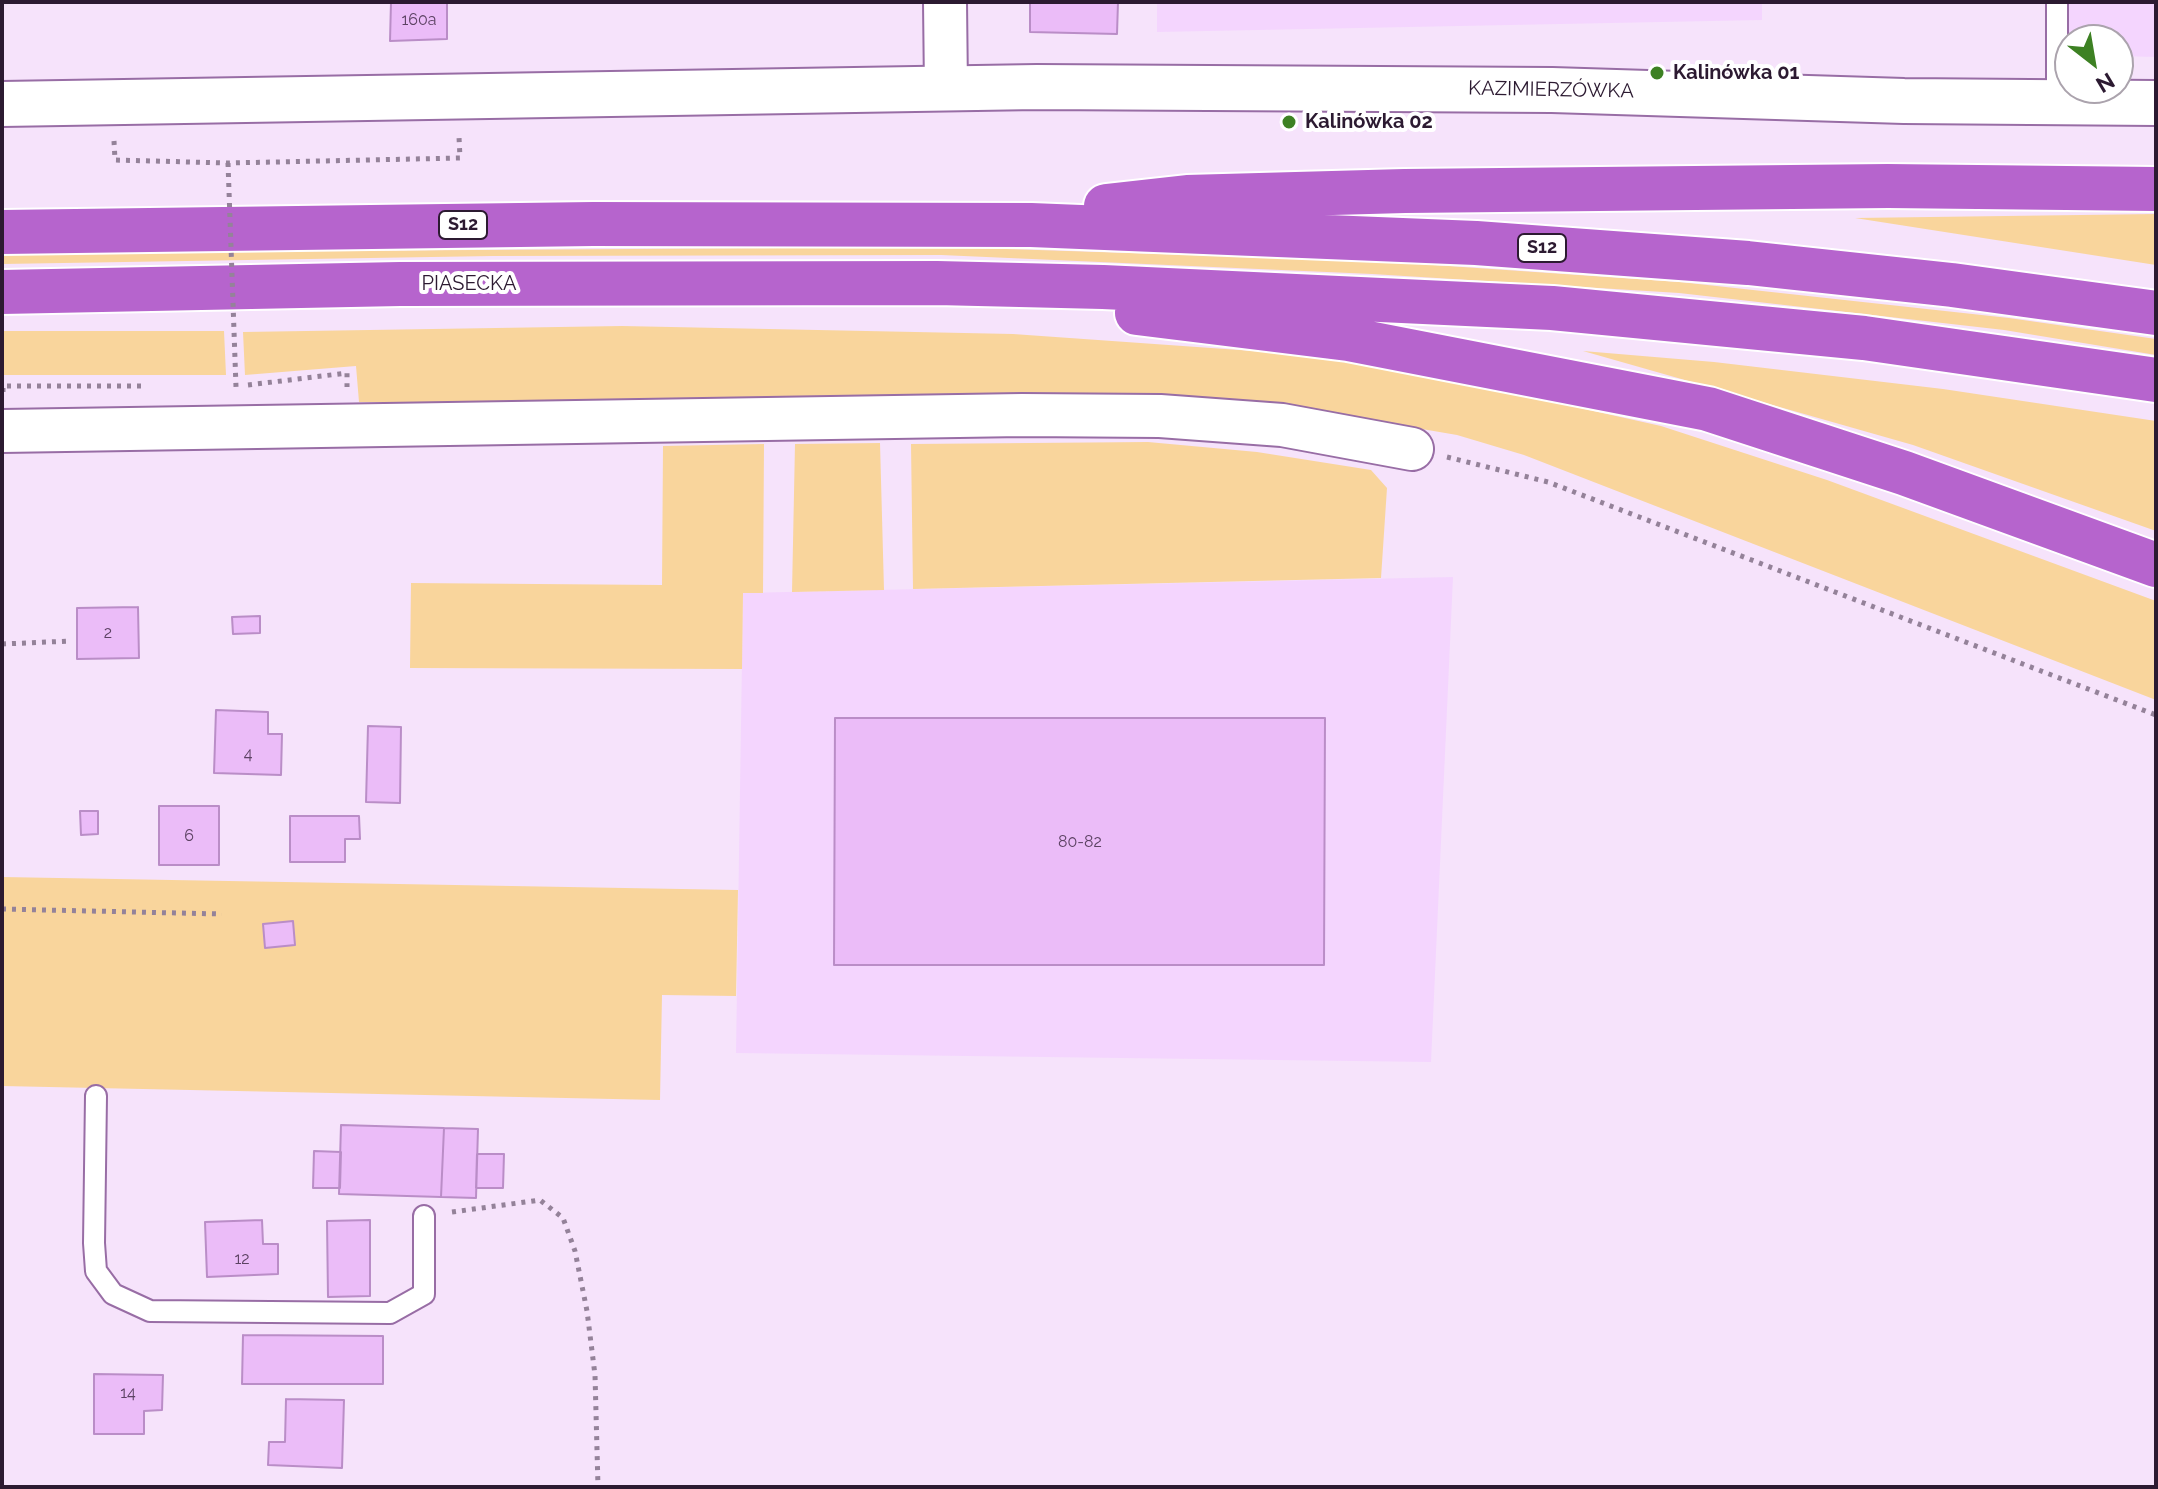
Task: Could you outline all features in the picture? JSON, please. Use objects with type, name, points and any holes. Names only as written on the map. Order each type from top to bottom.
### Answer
[{"type":"highway","points":[[925,224],[1187,197],[1405,191],[1888,186],[2156,189]]},
{"type":"highway","name":"S12","points":[[2,232],[578,224],[1031,225],[1476,243],[1733,261],[1952,285],[2156,313]]},
{"type":"highway","points":[[937,283],[1135,288],[1552,308],[1864,338],[2156,380]]},
{"type":"highway","points":[[937,283],[1184,320],[1348,339],[1708,409],[1904,473],[2156,565]]},
{"type":"highway","name":"PIASECKA","points":[[2,292],[400,284],[937,283]]},
{"type":"street","points":[[945,2],[946,89]]},
{"type":"street","name":"KAZIMIERZÓWKA","points":[[2,104],[946,89],[1312,87],[2054,103]]},
{"type":"street","name":"KAZIMIERZÓWKA","points":[[2134,103],[2156,103]]},
{"type":"street","points":[[2,431],[1022,415],[1160,416],[1282,425],[1412,449]]},
{"type":"lane","points":[[2057,2],[2057,24]]},
{"type":"lane","points":[[96,1096],[96,1271],[113,1294],[150,1311],[390,1313],[424,1294],[424,1216]]},
{"type":"path","points":[[115,160],[228,163],[460,158],[460,137],[444,137]]},
{"type":"path","points":[[228,163],[236,387],[347,373]]},
{"type":"path","points":[[1412,449],[1548,482],[2156,715]]},
{"type":"path","points":[[2,644],[71,641]]},
{"type":"path","points":[[2,909],[222,914]]},
{"type":"path","points":[[424,1216],[540,1200],[563,1218],[575,1251],[587,1311],[595,1375],[598,1487]]},
{"type":"shaded area","points":[[1157,2],[1762,2],[1762,20],[1157,32]]},
{"type":"shaded area","points":[[2067,2],[2156,2],[2156,57],[2134,56],[2134,24],[2067,24]]},
{"type":"shaded area","points":[[2156,214],[2156,265],[1855,218]]},
{"type":"shaded area","points":[[945,247],[1376,261],[1680,282],[2009,318],[2156,339],[2156,355],[2004,330],[1679,293],[1372,274],[941,255],[493,256],[2,264],[2,253]]},
{"type":"shaded area","points":[[622,326],[1013,334],[1296,354],[1454,380],[1661,426],[1827,480],[2156,601],[2156,700],[1524,455],[1457,435],[1381,422],[1312,411],[1145,395],[359,402],[356,366],[245,375],[243,332]]},
{"type":"shaded area","points":[[2,331],[224,331],[226,375],[2,375]]},
{"type":"shaded area","points":[[1583,351],[1714,362],[1943,389],[2156,421],[2156,531],[1913,445]]},
{"type":"shaded area","points":[[1148,442],[1257,452],[1371,470],[1387,488],[1381,578],[913,589],[911,444]]},
{"type":"shaded area","points":[[880,443],[884,590],[792,592],[795,444]]},
{"type":"shaded area","points":[[764,444],[763,593],[743,593],[742,669],[410,668],[411,583],[662,585],[663,446]]},
{"type":"shaded area","points":[[1453,577],[1431,1062],[736,1053],[743,593]]},
{"type":"shaded area","points":[[2,877],[738,890],[736,996],[662,995],[660,1100],[2,1086]]},
{"type":"building","points":[[391,2],[447,2],[447,39],[390,41]]},
{"type":"building","points":[[1030,2],[1118,2],[1117,34],[1030,32]]},
{"type":"building","points":[[138,607],[139,658],[77,659],[77,608]]},
{"type":"building","points":[[260,616],[260,633],[233,634],[232,617]]},
{"type":"building","points":[[216,710],[268,712],[268,734],[282,734],[281,775],[214,773]]},
{"type":"building","points":[[835,718],[1325,718],[1324,965],[834,965]]},
{"type":"building","points":[[368,726],[401,727],[400,803],[366,802]]},
{"type":"building","points":[[159,806],[219,806],[219,865],[159,865]]},
{"type":"building","points":[[80,811],[98,811],[98,834],[81,835]]},
{"type":"building","points":[[290,816],[359,816],[360,839],[345,839],[345,862],[290,862]]},
{"type":"building","points":[[293,921],[295,945],[265,948],[263,924]]},
{"type":"building","points":[[341,1125],[444,1128],[441,1197],[339,1194]]},
{"type":"building","points":[[444,1128],[478,1129],[476,1198],[441,1197]]},
{"type":"building","points":[[314,1151],[341,1152],[340,1188],[313,1188]]},
{"type":"building","points":[[477,1154],[504,1154],[503,1188],[476,1188]]},
{"type":"building","points":[[262,1220],[263,1244],[278,1244],[278,1274],[207,1277],[205,1222]]},
{"type":"building","points":[[370,1220],[370,1296],[328,1297],[327,1221]]},
{"type":"building","points":[[243,1335],[383,1336],[383,1384],[242,1384]]},
{"type":"building","points":[[94,1374],[163,1375],[162,1410],[144,1411],[144,1434],[94,1434]]},
{"type":"building","points":[[286,1399],[344,1400],[342,1468],[268,1465],[269,1442],[285,1442]]},
{"type":"place","name":"Kalinówka 01","points":[[1657,73]]},
{"type":"place","name":"Kalinówka 02","points":[[1289,122]]}]
